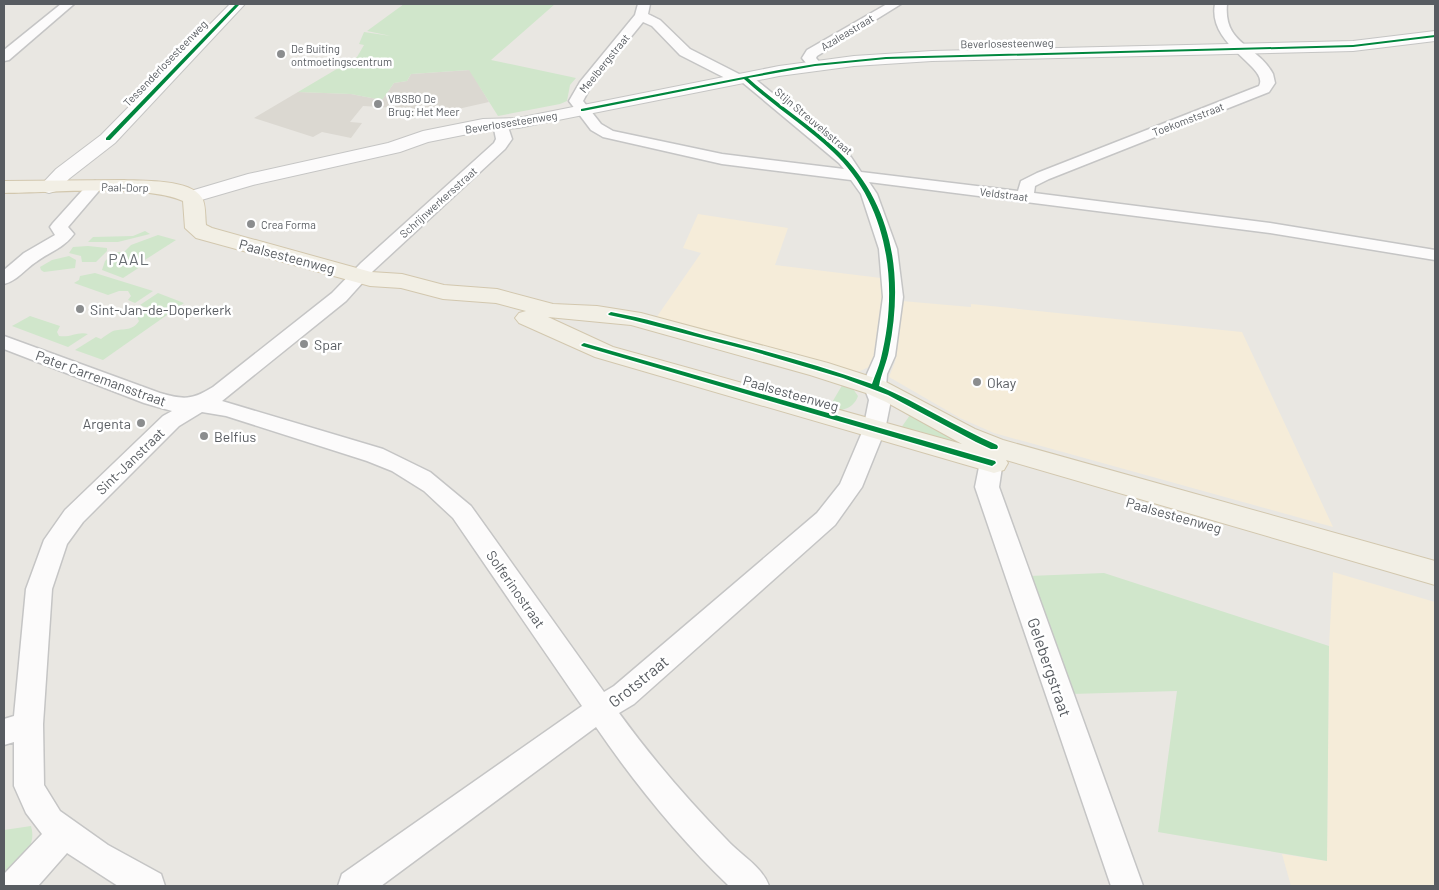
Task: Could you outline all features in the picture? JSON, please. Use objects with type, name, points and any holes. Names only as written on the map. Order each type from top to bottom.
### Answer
[{"type":"main road","points":[[4,187],[95,186]]},
{"type":"main road","name":"Paal-Dorp","points":[[95,186],[173,189],[191,196]]},
{"type":"main road","name":"Paalsesteenweg","points":[[191,196],[196,228],[204,233],[364,277],[402,281],[443,292],[497,296],[552,311],[597,313],[633,318],[819,369],[895,396],[965,435],[993,455],[1435,590]]},
{"type":"main road","name":"Paalsesteenweg","points":[[364,277],[389,292],[418,300],[482,306],[547,323],[584,345],[604,352],[874,430],[993,455],[1435,573]]},
{"type":"street","points":[[4,56],[68,4]]},
{"type":"street","name":"Tessenderlosesteenweg","points":[[49,186],[62,172],[93,152],[108,139],[238,4]]},
{"type":"street","name":"Azaleastraat","points":[[815,65],[809,58],[812,53],[895,4]]},
{"type":"street","name":"Toekomststraat","points":[[1025,196],[1026,184],[1043,176],[1264,89],[1268,84],[1265,72],[1229,39],[1222,22],[1221,4]]},
{"type":"street","name":"Meelbergstraat","points":[[583,110],[576,101],[578,95],[643,10],[685,52],[742,79]]},
{"type":"street","name":"Beverlosesteenweg","points":[[191,196],[248,180],[393,148],[423,137],[483,125],[518,122],[815,65],[932,56],[1354,46],[1435,36]]},
{"type":"street","name":"Stijn Streuvelsstraat","points":[[742,79],[845,160],[869,194],[879,218],[888,249],[892,272],[893,297],[885,356],[877,374],[875,388],[880,400],[874,430]]},
{"type":"street","name":"Veldstraat","points":[[583,110],[596,127],[608,134],[626,140],[722,159],[1270,228],[1435,255]]},
{"type":"street","name":"Schrijnwerkersstraat","points":[[364,277],[503,144],[504,136],[500,124]]},
{"type":"street","name":"Paal-Dorp","points":[[4,278],[15,272],[25,261],[59,241],[65,234],[59,227],[95,186]]},
{"type":"street","name":"Sint-Janstraat","points":[[149,886],[97,856],[49,821],[37,804],[29,786],[16,728],[39,589],[46,561],[56,540],[74,516],[171,421],[221,392],[364,277]]},
{"type":"street","name":"Pater Carremansstraat","points":[[4,342],[152,398],[176,405],[200,405]]},
{"type":"street","name":"Solferinostraat","points":[[200,405],[228,409],[389,460],[414,471],[431,483],[462,512],[626,748],[715,851],[753,886]]},
{"type":"street","name":"Grotstraat","points":[[354,886],[577,724],[624,696],[826,519],[850,487],[874,430]]},
{"type":"street","name":"Gelebergstraat","points":[[993,455],[987,487],[1128,886]]},
{"type":"street","points":[[16,886],[64,833]]},
{"type":"shaded area","name":"VBSBO De Brug: Het Meer","points":[[470,70],[489,102],[449,111],[363,106],[350,122],[362,123],[351,138],[322,132],[313,137],[254,118],[298,92],[351,94],[382,100],[394,83],[407,81],[411,74]]},
{"type":"shaded area","points":[[698,214],[788,228],[775,265],[881,278],[882,295],[875,358],[869,367],[860,371],[841,370],[656,318],[701,253],[683,248]]},
{"type":"shaded area","points":[[902,301],[971,307],[971,304],[1242,332],[1333,527],[994,433],[960,418],[889,377],[895,362]]},
{"type":"shaded area","points":[[1333,572],[1435,602],[1435,886],[1291,886],[1282,854],[1327,861],[1329,646]]},
{"type":"green space","points":[[404,4],[555,4],[491,60],[576,78],[570,85],[567,101],[498,116],[469,70],[411,74],[407,81],[394,83],[382,100],[351,94],[298,92],[357,57],[364,45],[359,44],[364,32],[391,36],[367,31]]},
{"type":"green space","points":[[145,231],[150,234],[118,242],[88,242],[93,237],[133,236]]},
{"type":"green space","points":[[158,235],[176,240],[137,265],[140,267],[123,278],[102,270],[105,261],[115,252],[124,252],[131,245]]},
{"type":"green space","points":[[73,247],[107,248],[107,251],[96,262],[82,262],[81,256],[69,253]]},
{"type":"green space","points":[[69,256],[76,260],[75,268],[44,272],[41,270],[40,267],[52,260]]},
{"type":"green space","points":[[95,273],[153,291],[135,303],[128,300],[131,296],[128,291],[119,291],[108,295],[74,283],[79,280],[80,276]]},
{"type":"green space","points":[[158,293],[184,303],[103,360],[75,350],[96,337],[101,339],[113,331],[133,327],[139,321],[136,315],[147,308],[140,305]]},
{"type":"green space","points":[[30,316],[60,326],[57,332],[59,336],[88,334],[68,347],[12,326]]},
{"type":"green space","points":[[844,382],[851,386],[858,396],[856,401],[846,409],[827,411]]},
{"type":"green space","points":[[910,415],[969,446],[901,428]]},
{"type":"green space","points":[[1104,573],[1329,646],[1327,861],[1158,832],[1177,691],[1071,694],[1029,576]]},
{"type":"green space","points":[[31,826],[32,841],[29,848],[4,878],[4,830]]},
{"type":"cycle path","points":[[108,139],[238,4]]},
{"type":"cycle path","points":[[583,110],[779,71],[815,65],[886,58],[1353,46],[1435,36]]},
{"type":"cycle path","points":[[745,78],[834,150],[856,175],[875,207],[887,244],[891,262],[892,281],[888,341],[875,387]]},
{"type":"cycle path","points":[[611,314],[755,350],[816,367],[875,387],[994,447]]},
{"type":"cycle path","points":[[584,345],[992,463]]},
{"type":"place","name":"De Buiting ontmoetingscentrum","points":[[281,54]]},
{"type":"place","name":"VBSBO De Brug: Het Meer","points":[[378,104]]},
{"type":"place","name":"Crea Forma","points":[[251,224]]},
{"type":"place","name":"Sint-Jan-de-Doperkerk","points":[[80,309]]},
{"type":"place","name":"Spar","points":[[304,344]]},
{"type":"place","name":"Okay","points":[[977,382]]},
{"type":"place","name":"Argenta","points":[[141,423]]},
{"type":"place","name":"Belfius","points":[[204,436]]},
{"type":"district","name":"PAAL","points":[[129,258]]}]
